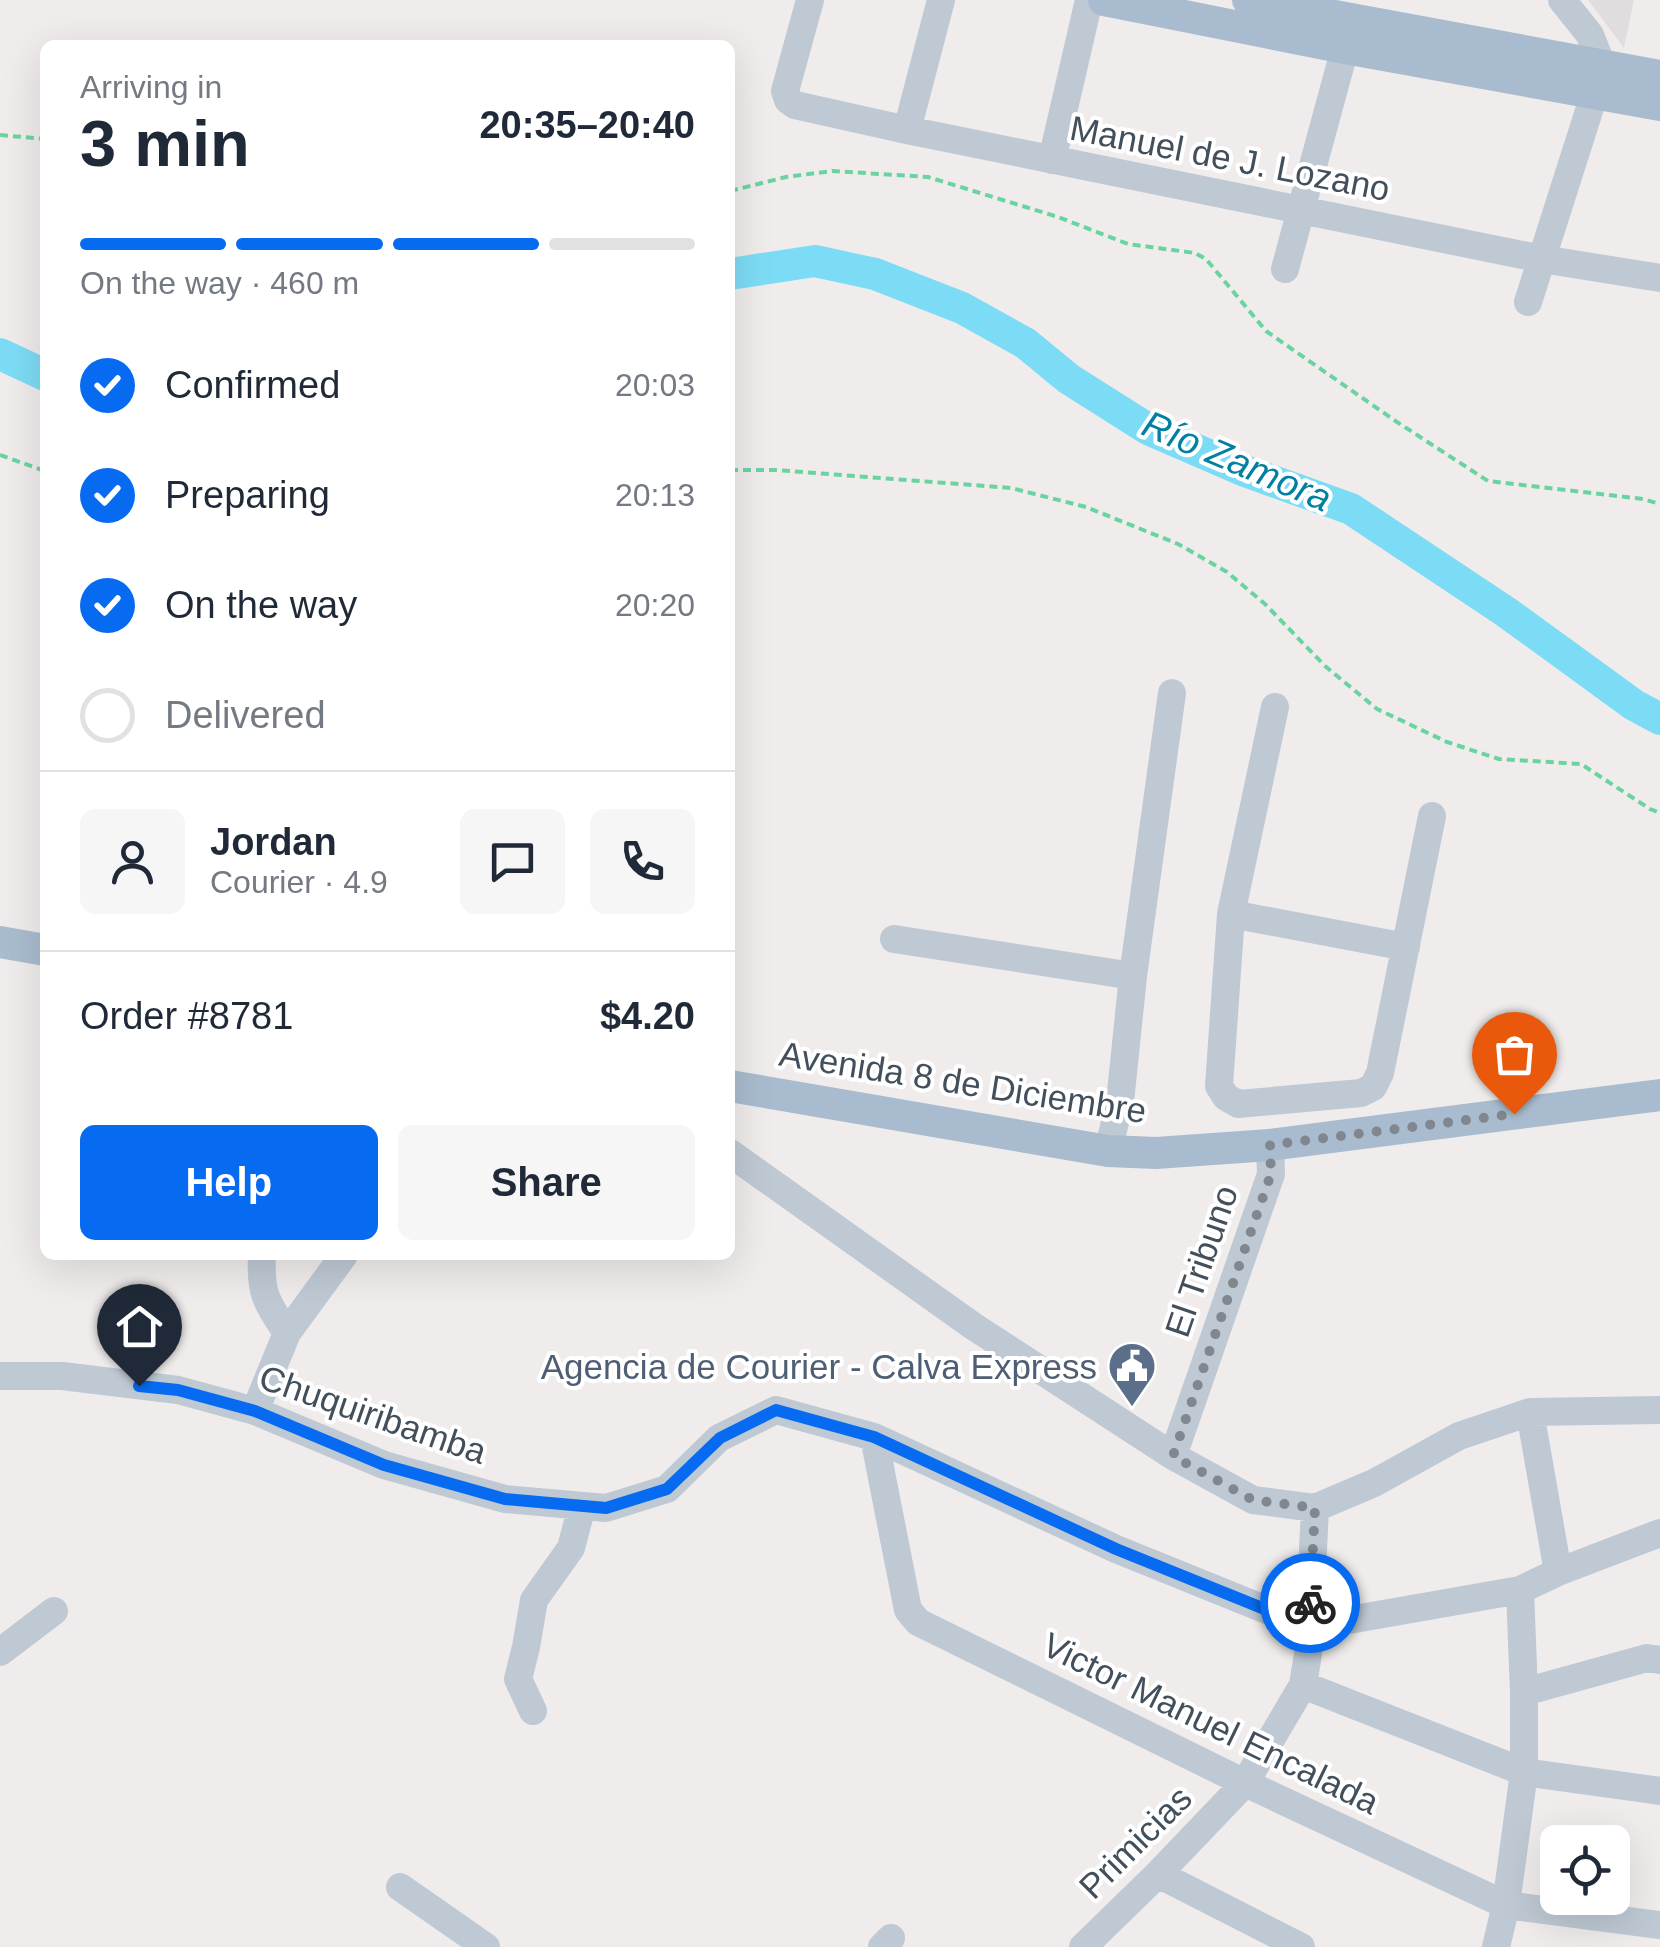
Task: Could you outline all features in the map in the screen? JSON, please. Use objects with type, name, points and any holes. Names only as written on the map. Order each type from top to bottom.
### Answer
[{"type":"main road","points":[[1104,0],[1208,10],[1345,48],[1471,56]]},
{"type":"main road","points":[[1248,0],[1471,56],[1599,80],[1660,105]]},
{"type":"main road","points":[[1599,80],[1660,76]]},
{"type":"main road","points":[[0,942],[40,949]]},
{"type":"main road","name":"Avenida 8 de Diciembre","points":[[735,1087],[1108,1151],[1156,1153],[1283,1144],[1660,1096]]},
{"type":"street","name":"Manuel de J. Lozano","points":[[810,0],[785,90],[788,100],[795,105],[1542,259],[1660,278]]},
{"type":"street","points":[[907,130],[941,0]]},
{"type":"street","points":[[1052,160],[1089,0]]},
{"type":"street","points":[[1528,302],[1599,80],[1590,35],[1562,0]]},
{"type":"street","points":[[1285,270],[1345,48]]},
{"type":"street","points":[[1108,1151],[1120,1102],[1133,976],[1172,694]]},
{"type":"street","points":[[1275,707],[1231,914],[1219,1086],[1226,1097],[1238,1104],[1361,1092],[1374,1087],[1380,1074],[1432,816]]},
{"type":"street","points":[[1231,914],[1406,947]]},
{"type":"street","points":[[894,939],[1133,976]]},
{"type":"street","name":"El Tribuno","points":[[1173,1456],[1283,1144],[1294,1099]]},
{"type":"street","points":[[735,1157],[973,1326],[1173,1456],[1253,1500],[1315,1508],[1374,1483],[1459,1436],[1530,1412],[1660,1410]]},
{"type":"street","points":[[262,1260],[262,1290],[287,1333]]},
{"type":"street","points":[[255,1411],[287,1333],[340,1260]]},
{"type":"street","name":"Chuquiribamba","points":[[0,1376],[62,1376],[178,1390],[255,1411],[384,1465],[505,1499],[606,1508],[667,1489],[720,1438],[776,1410],[874,1437],[1116,1549],[1309,1627]]},
{"type":"street","points":[[1530,1412],[1558,1572]]},
{"type":"street","name":"Victor Manuel Encalada","points":[[874,1437],[908,1610],[918,1622],[1244,1783],[1506,1905],[1660,1925]]},
{"type":"street","points":[[533,1711],[518,1678],[534,1600],[571,1548],[582,1506]]},
{"type":"street","name":"Primicias","points":[[1083,1947],[1244,1783],[1303,1685],[1315,1508]]},
{"type":"street","points":[[1309,1627],[1520,1590],[1660,1533]]},
{"type":"street","points":[[1496,1947],[1506,1905],[1524,1772],[1520,1590]]},
{"type":"street","points":[[0,1652],[54,1611]]},
{"type":"street","points":[[1524,1692],[1647,1658],[1660,1660]]},
{"type":"street","points":[[1303,1685],[1524,1772],[1660,1791]]},
{"type":"street","points":[[1158,1874],[1301,1947]]},
{"type":"street","points":[[400,1887],[486,1947]]},
{"type":"path","points":[[0,134],[40,138]]},
{"type":"path","points":[[735,190],[832,171],[928,177],[1076,223],[1128,244],[1195,253],[1206,259],[1266,330],[1488,481],[1660,504]]},
{"type":"path","points":[[0,456],[40,469]]},
{"type":"path","points":[[735,470],[1011,488],[1086,506],[1178,544],[1227,572],[1325,666],[1377,709],[1447,742],[1499,759],[1581,764],[1660,813]]},
{"type":"shaded area","points":[[1588,0],[1634,0],[1624,48]]},
{"type":"waterway","name":"Río Zamora","points":[[735,273],[815,261],[875,274],[962,308],[1025,343],[1069,379],[1148,429],[1245,471],[1351,509],[1506,612],[1634,705],[1660,719]]},
{"type":"waterway","name":"Río Zamora","points":[[0,354],[40,373]]},
{"type":"way so far","points":[[1310,1603],[1315,1508],[1253,1500],[1173,1456],[1271,1174],[1270,1145],[1514,1114]]},
{"type":"place","name":"Agencia de Courier - Calva Express","points":[[1132,1408]]},
{"type":"route","points":[[139,1386],[178,1390],[255,1411],[384,1465],[505,1499],[606,1508],[667,1489],[720,1438],[776,1410],[874,1437],[1116,1549],[1309,1627],[1310,1603]]}]
